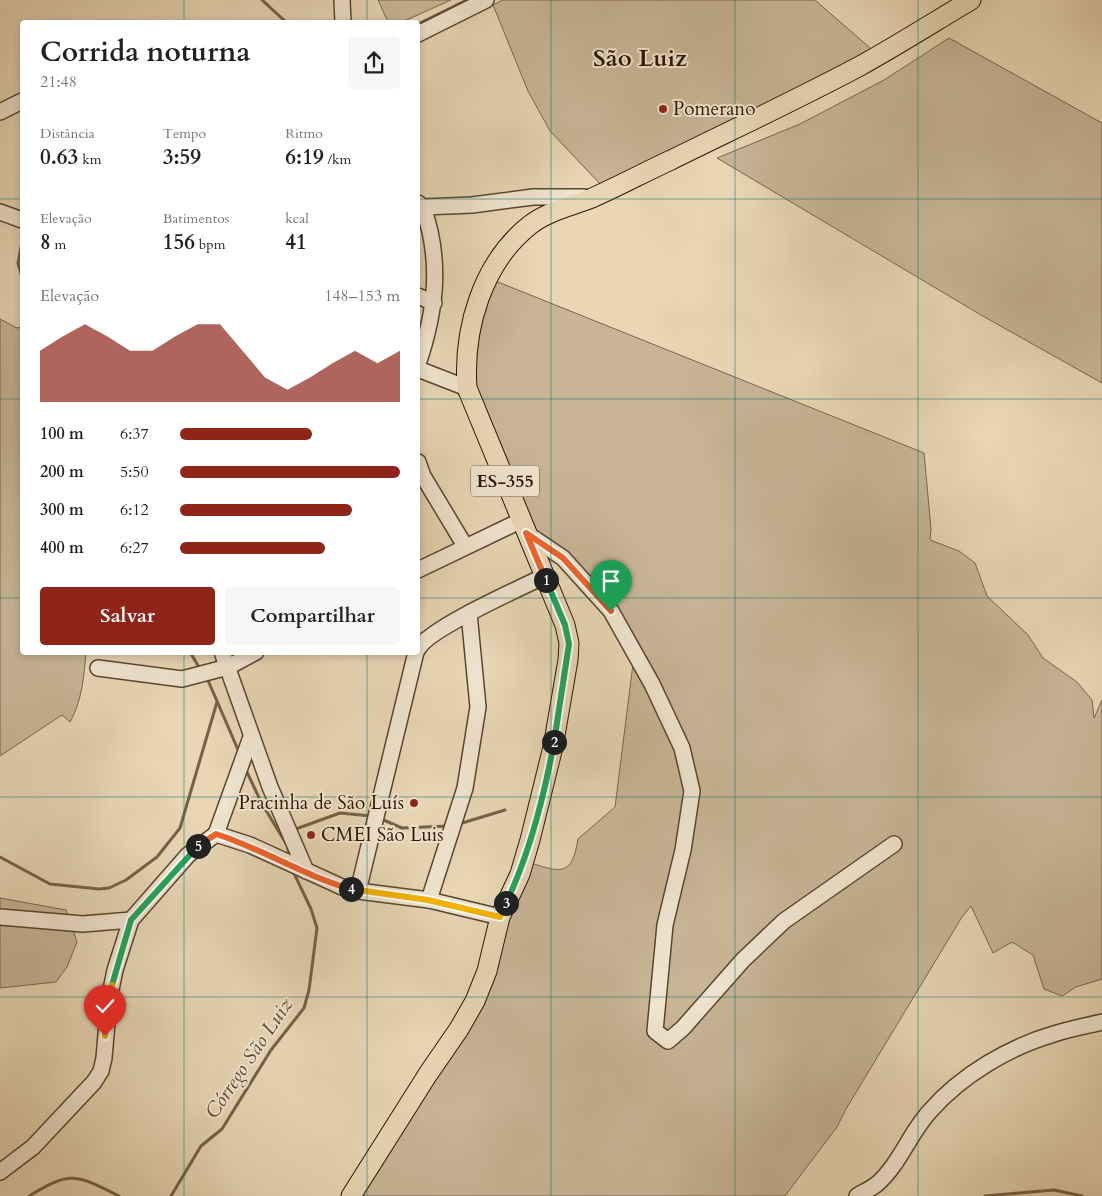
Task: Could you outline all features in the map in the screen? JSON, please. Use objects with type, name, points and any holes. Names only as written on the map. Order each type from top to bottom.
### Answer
[{"type":"main road","name":"ES-355","points":[[350,1196],[459,1029],[475,1001],[488,971],[500,917],[520,874],[530,840],[553,747],[568,660],[569,644],[565,625],[467,388],[467,354],[476,302],[487,277],[507,250],[530,225],[554,212],[593,198],[861,65],[971,0]]},
{"type":"street","points":[[342,0],[343,20]]},
{"type":"street","points":[[420,33],[486,0]]},
{"type":"street","points":[[0,112],[20,102]]},
{"type":"street","points":[[420,358],[434,303],[430,228],[420,205],[472,204],[533,197],[593,198]]},
{"type":"street","points":[[2,213],[20,219]]},
{"type":"street","points":[[420,297],[434,303]]},
{"type":"street","points":[[420,370],[467,388]]},
{"type":"street","points":[[420,478],[465,546]]},
{"type":"street","points":[[420,569],[465,546],[523,527],[563,558],[611,611],[652,684],[682,748],[692,791],[683,850],[665,925],[655,1031],[668,1041],[683,1028],[742,960],[784,921],[894,844]]},
{"type":"street","points":[[420,646],[424,640],[469,613],[545,576]]},
{"type":"street","points":[[428,900],[465,788],[478,707],[469,613]]},
{"type":"street","points":[[222,655],[222,668],[306,871]]},
{"type":"street","points":[[98,668],[168,679],[190,678],[222,668],[250,655]]},
{"type":"street","points":[[358,891],[415,655]]},
{"type":"street","points":[[0,1172],[33,1147],[57,1124],[94,1082],[101,1071],[109,999],[118,961],[131,920],[188,855],[216,834],[252,737]]},
{"type":"street","points":[[216,834],[250,845],[306,871],[358,891],[428,900],[500,917]]},
{"type":"street","points":[[0,917],[83,924],[131,920]]},
{"type":"street","points":[[857,1196],[876,1185],[890,1169],[912,1133],[930,1110],[967,1078],[1027,1043],[1102,1022]]},
{"type":"shaded area","points":[[378,0],[451,0],[406,20],[387,20]]},
{"type":"shaded area","name":"Pomerano","points":[[503,0],[815,0],[885,61],[601,185],[550,131],[528,91],[493,5]]},
{"type":"shaded area","points":[[949,38],[1102,123],[1102,383],[981,315],[717,158],[800,124],[884,80]]},
{"type":"shaded area","points":[[493,280],[924,453],[931,529],[930,540],[959,551],[975,563],[987,596],[1028,635],[1043,658],[1077,682],[1092,700],[1094,718],[1102,700],[1102,979],[1076,987],[1062,996],[1044,989],[1033,955],[1012,942],[993,953],[971,906],[962,917],[837,1127],[785,1196],[361,1196],[487,977],[531,863],[551,869],[564,869],[572,860],[578,839],[615,807],[634,656],[622,644],[605,617],[551,557],[513,499],[468,361]]},
{"type":"shaded area","points":[[0,319],[17,328],[20,327],[20,655],[86,655],[80,697],[70,722],[62,715],[0,756]]},
{"type":"shaded area","points":[[0,898],[66,910],[77,942],[67,967],[56,982],[0,988]]},
{"type":"waterway","points":[[262,0],[284,20]]},
{"type":"waterway","points":[[420,23],[467,0]]},
{"type":"waterway","name":"Córrego São Luiz","points":[[20,252],[18,263],[20,270]]},
{"type":"waterway","name":"Córrego São Luiz","points":[[192,655],[200,669]]},
{"type":"waterway","name":"Córrego São Luiz","points":[[207,678],[239,752]]},
{"type":"waterway","points":[[0,857],[50,884],[99,889],[109,888],[126,880],[157,857],[180,828],[217,702]]},
{"type":"waterway","name":"Córrego São Luiz","points":[[245,768],[262,804],[287,845],[290,858]]},
{"type":"waterway","points":[[459,824],[505,810]]},
{"type":"waterway","points":[[293,830],[340,813],[371,816]]},
{"type":"waterway","points":[[379,818],[402,828],[449,826]]},
{"type":"waterway","name":"Córrego São Luiz","points":[[171,1196],[201,1146],[222,1129],[271,1050],[304,1008],[309,990],[317,928],[311,909],[292,869]]},
{"type":"waterway","points":[[29,1196],[55,1182],[74,1178],[93,1183],[119,1196]]},
{"type":"waterway","name":"Córrego São Luiz","points":[[985,1196],[1054,1190],[1082,1196]]},
{"type":"place","name":"Pomerano","points":[[663,109]]},
{"type":"place","name":"Pracinha de São Luís","points":[[414,803]]},
{"type":"place","name":"CMEI São Luis","points":[[311,835]]},
{"type":"district","name":"São Luiz","points":[[640,58]]},
{"type":"route","points":[[105,1036],[109,999],[115,970],[131,920],[188,855],[216,834],[250,845],[342,887],[358,891],[428,900],[500,917],[520,874],[530,840],[553,747],[568,660],[569,644],[565,625],[526,533],[563,558],[611,611]]}]
